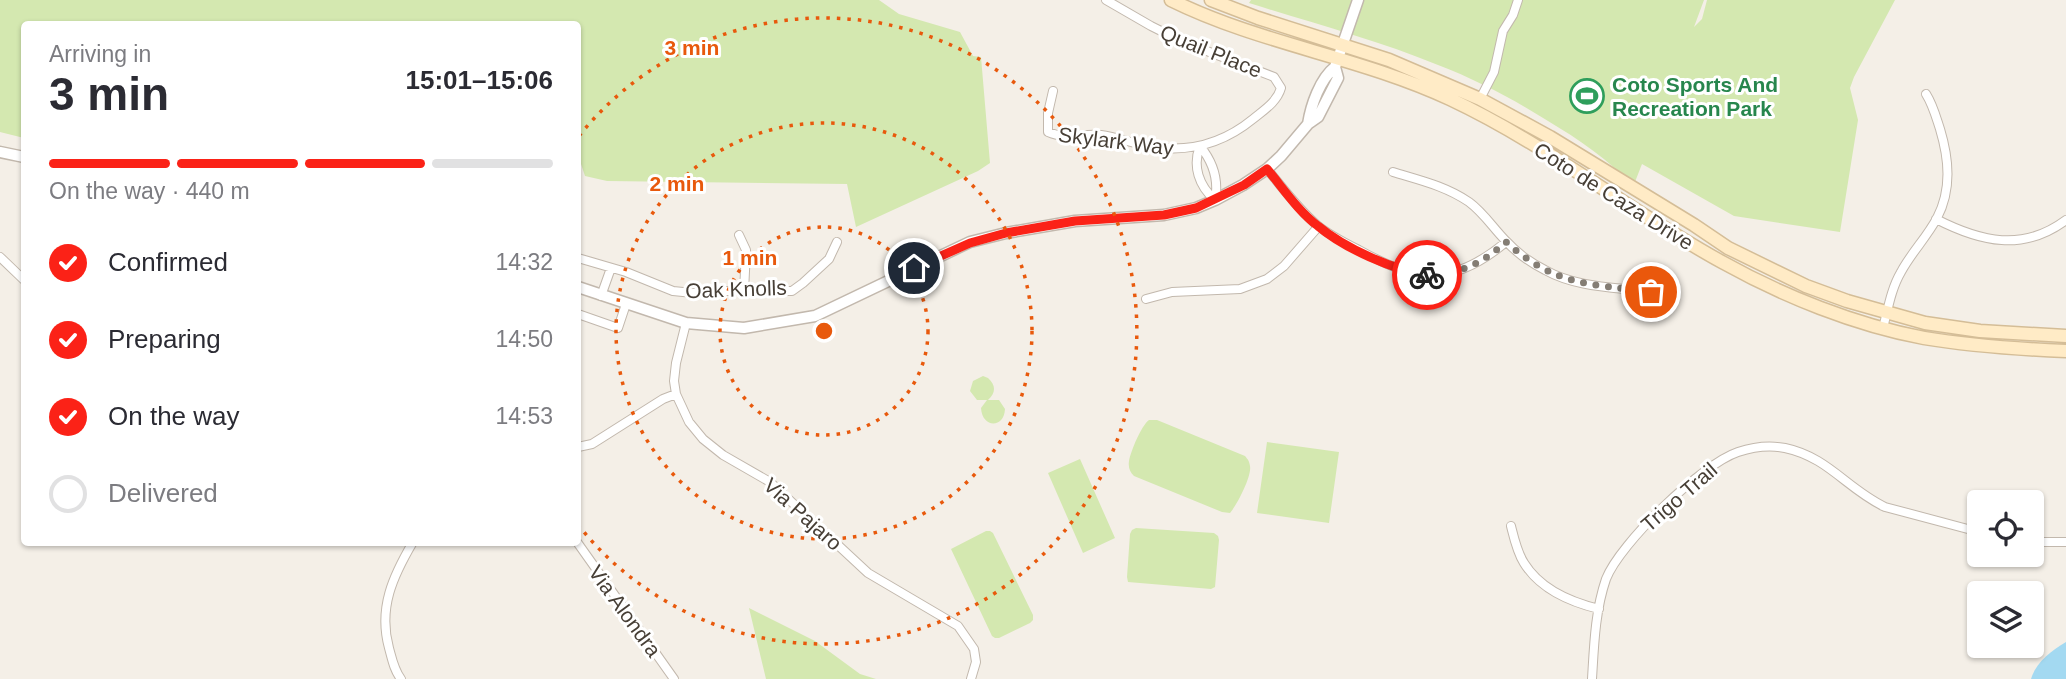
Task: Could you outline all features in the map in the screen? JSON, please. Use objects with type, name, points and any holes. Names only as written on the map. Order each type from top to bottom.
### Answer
[{"type":"main road","name":"Coto de Caza Drive","points":[[1171,0],[1219,21],[1337,63],[1400,79],[1448,99],[1530,143],[1722,263],[1769,286],[1843,316],[1882,328],[1952,342],[2066,351]]},
{"type":"main road","name":"Coto de Caza Drive","points":[[1211,0],[1258,18],[1390,60],[1480,99],[1573,151],[1728,248],[1806,286],[1926,323],[1980,331],[2066,336]]},
{"type":"street","name":"Quail Place","points":[[1106,0],[1181,41],[1262,71],[1279,81]]},
{"type":"street","points":[[581,288],[685,323],[744,328],[815,316],[970,243],[1006,233],[1075,221],[1164,215],[1196,208],[1244,185],[1267,169],[1308,124],[1310,111],[1326,74],[1337,63],[1358,0]]},
{"type":"street","points":[[1480,99],[1494,72],[1503,31],[1518,0]]},
{"type":"street","name":"Skylark Way","points":[[1053,91],[1048,113],[1048,132],[1060,137],[1100,135],[1163,149],[1184,150],[1240,130],[1273,102],[1281,88],[1279,81]]},
{"type":"street","points":[[1882,328],[1893,289],[1901,272],[1936,219],[1944,198],[1948,166],[1946,149],[1932,104],[1926,94]]},
{"type":"street","points":[[1200,146],[1195,160],[1204,191],[1215,200]]},
{"type":"street","points":[[1200,146],[1210,158],[1218,186],[1215,200]]},
{"type":"street","points":[[0,152],[21,156]]},
{"type":"street","points":[[1267,169],[1318,227],[1377,261],[1402,270],[1426,275],[1460,271],[1493,253],[1506,242]]},
{"type":"street","points":[[1393,172],[1453,192],[1480,212],[1523,257],[1547,272],[1592,286],[1651,292]]},
{"type":"street","points":[[1936,219],[1966,233],[2008,241],[2043,233],[2066,220]]},
{"type":"street","points":[[1146,299],[1172,292],[1240,289],[1267,279],[1284,266],[1318,227]]},
{"type":"street","points":[[739,235],[746,250],[744,292]]},
{"type":"street","name":"Oak Knolls","points":[[581,259],[673,291],[693,293],[792,290],[829,259],[837,242]]},
{"type":"street","points":[[0,257],[21,277]]},
{"type":"street","points":[[601,296],[611,268]]},
{"type":"street","points":[[581,315],[618,328],[626,304]]},
{"type":"street","name":"Via Pajaro","points":[[685,323],[676,363],[676,394],[690,422],[703,439],[723,455],[770,482],[868,573],[957,625],[974,649],[976,662],[971,679]]},
{"type":"street","points":[[581,446],[592,444],[663,399],[676,394]]},
{"type":"street","name":"Trigo Trail","points":[[1592,679],[1599,609],[1606,579],[1612,567],[1635,536],[1705,471],[1723,458],[1753,448],[1783,448],[1800,452],[1815,458],[1870,500],[1885,507],[1967,529]]},
{"type":"street","points":[[1511,526],[1524,563],[1538,580],[1573,602],[1599,609]]},
{"type":"street","points":[[2044,542],[2066,542]]},
{"type":"street","points":[[398,678],[386,637],[385,605],[389,588],[411,546]]},
{"type":"street","name":"Via Alondra","points":[[580,546],[674,679]]},
{"type":"green space","points":[[0,0],[879,0],[899,14],[960,32],[973,56],[981,57],[990,163],[856,227],[847,184],[607,181],[585,176],[581,164],[581,21],[21,21],[21,137],[0,132]]},
{"type":"green space","points":[[1251,0],[1704,0],[1694,27],[1702,19],[1707,0],[1895,0],[1850,88],[1858,120],[1840,232],[1734,216],[1642,164],[1633,187],[1604,159],[1582,143],[1522,105],[1481,84],[1392,48],[1249,3]]},
{"type":"green space","points":[[983,376],[994,386],[994,392],[988,400],[999,400],[1005,409],[1004,416],[997,423],[989,422],[982,415],[981,408],[987,400],[977,400],[970,391],[973,381]]},
{"type":"green space","points":[[1149,420],[1157,420],[1245,456],[1250,466],[1249,476],[1230,513],[1134,476],[1129,466],[1130,457]]},
{"type":"green space","points":[[1267,442],[1339,452],[1329,523],[1257,513]]},
{"type":"green space","points":[[1080,459],[1115,538],[1083,553],[1048,473]]},
{"type":"green space","points":[[1136,528],[1214,533],[1219,540],[1215,587],[1211,589],[1128,582],[1130,534]]},
{"type":"green space","points":[[986,531],[993,533],[1033,615],[1030,623],[999,638],[992,636],[951,549]]},
{"type":"green space","points":[[749,608],[815,641],[860,674],[876,679],[766,679]]},
{"type":"water","points":[[2066,642],[2066,679],[2031,679],[2036,667]]},
{"type":"way so far","points":[[1427,275],[1460,271],[1493,253],[1506,242],[1547,272],[1570,281],[1651,292]]},
{"type":"place","name":"Coto Sports And Recreation Park","points":[[1587,96]]},
{"type":"route","points":[[914,268],[970,243],[1006,233],[1075,221],[1164,215],[1196,208],[1244,185],[1267,169],[1318,227],[1377,261],[1427,275]]}]
